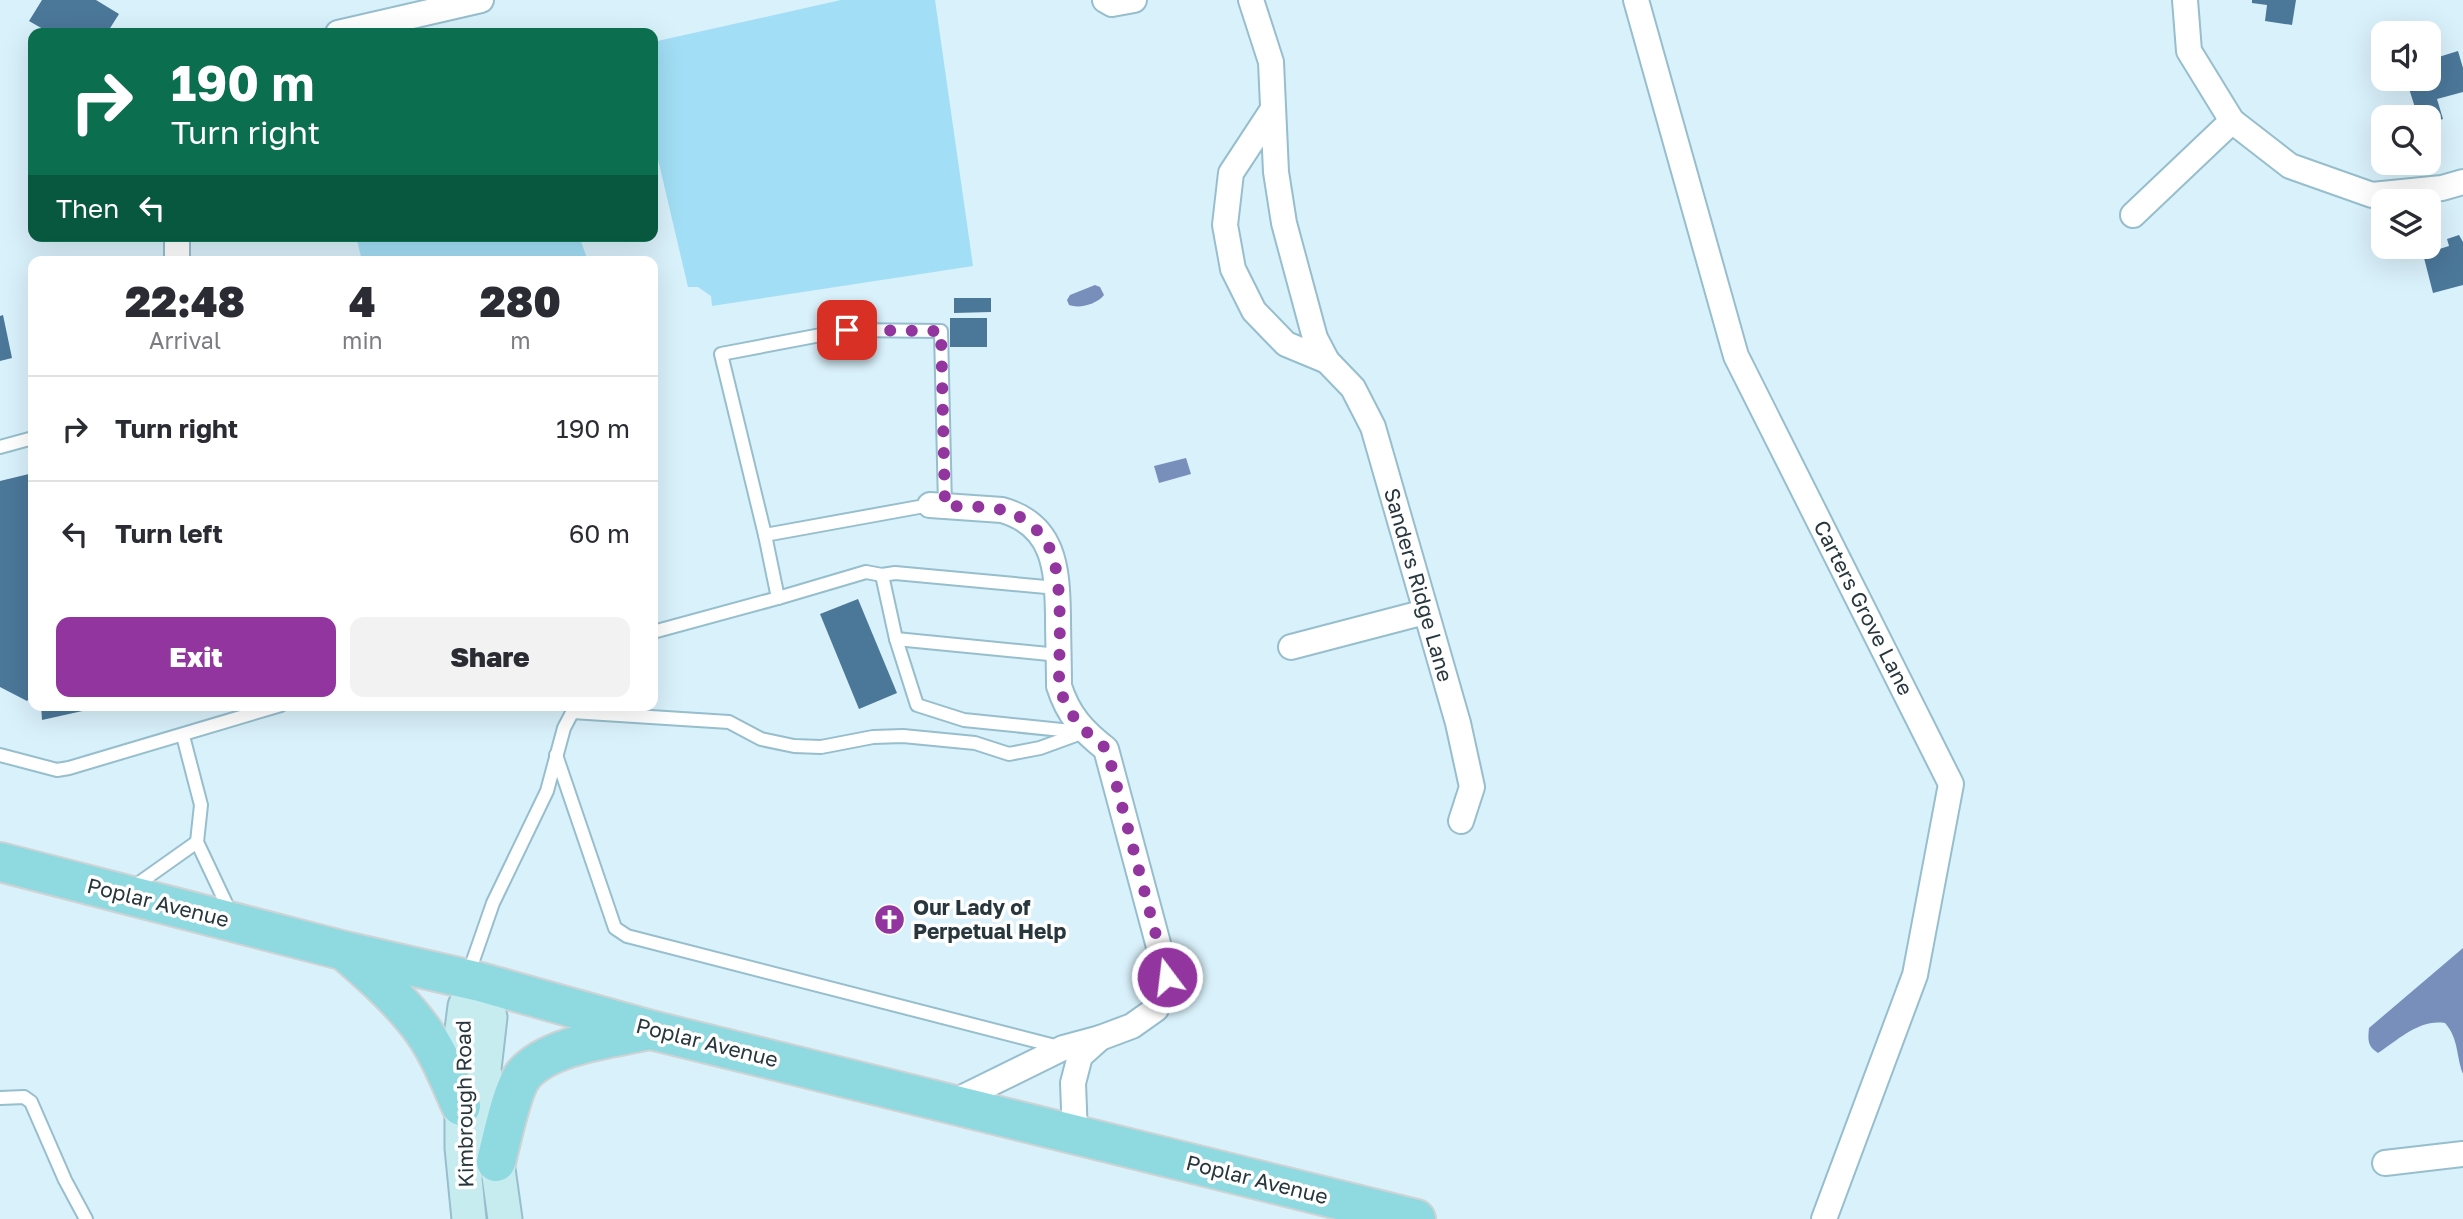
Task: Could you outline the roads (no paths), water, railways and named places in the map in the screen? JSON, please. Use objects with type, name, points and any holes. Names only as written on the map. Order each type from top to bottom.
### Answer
[{"type":"main road","name":"Poplar Avenue","points":[[0,862],[345,951],[474,980],[651,1030],[1416,1219]]},
{"type":"main road","points":[[345,951],[384,985],[419,1025],[443,1066],[461,1106]]},
{"type":"main road","points":[[496,1162],[507,1115],[523,1075],[551,1055],[593,1042],[651,1030]]},
{"type":"street","points":[[360,28],[481,0]]},
{"type":"street","points":[[1105,0],[1112,4],[1134,0]]},
{"type":"street","name":"Sanders Ridge Lane","points":[[1251,0],[1270,62],[1276,172],[1284,223],[1315,338],[1327,361],[1353,388],[1373,427],[1458,723],[1472,787],[1461,821]]},
{"type":"street","name":"Carters Grove Lane","points":[[1636,0],[1737,356],[1951,784],[1916,975],[1824,1219]]},
{"type":"street","points":[[2185,0],[2189,51],[2232,121],[2290,166],[2372,195],[2442,188],[2463,182]]},
{"type":"street","name":"Sanders Ridge Lane","points":[[1273,109],[1231,173],[1225,225],[1233,269],[1254,311],[1286,344],[1327,361]]},
{"type":"street","points":[[2133,215],[2232,121]]},
{"type":"street","points":[[937,506],[1002,510],[1028,521],[1041,534],[1052,555],[1057,588],[1059,686],[1064,701],[1084,732],[1107,749],[1167,977],[1156,1009],[1132,1026],[1063,1048],[949,1104]]},
{"type":"street","points":[[1291,647],[1425,612]]},
{"type":"street","name":"Kimbrough Road","points":[[469,1219],[462,1148],[462,1030],[465,1006],[474,980]]},
{"type":"street","name":"Kimbrough Road","points":[[474,980],[490,1017],[484,1069],[505,1219]]},
{"type":"street","points":[[1075,1135],[1073,1083],[1080,1056],[1100,1038]]},
{"type":"street","points":[[2385,1163],[2463,1154]]},
{"type":"lane","points":[[765,535],[937,506],[941,331],[847,330],[721,354],[778,598]]},
{"type":"lane","points":[[0,447],[28,439]]},
{"type":"lane","points":[[658,631],[866,572],[1057,588]]},
{"type":"lane","points":[[882,575],[896,639],[918,705],[964,720],[1084,732]]},
{"type":"lane","points":[[896,639],[1059,655]]},
{"type":"lane","points":[[0,755],[57,770],[183,736],[262,711]]},
{"type":"lane","points":[[474,980],[493,903],[547,791],[564,728],[573,711]]},
{"type":"lane","points":[[598,711],[729,722],[761,739],[794,746],[821,747],[873,737],[903,736],[975,743],[1009,754],[1040,748],[1084,732]]},
{"type":"lane","points":[[183,736],[201,805],[197,842],[235,923]]},
{"type":"lane","points":[[556,755],[615,928],[627,936],[1063,1048]]},
{"type":"lane","points":[[123,894],[197,842]]},
{"type":"lane","points":[[0,1098],[24,1097],[31,1102],[65,1180],[86,1219]]},
{"type":"place","name":"Our Lady of Perpetual Help","points":[[890,920]]}]
